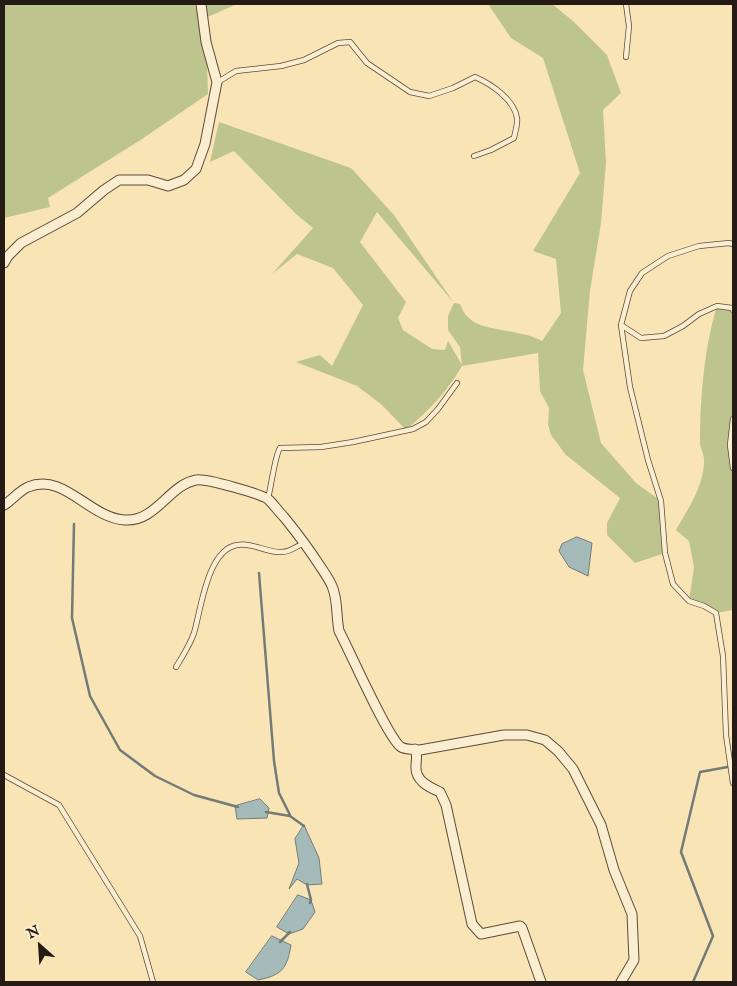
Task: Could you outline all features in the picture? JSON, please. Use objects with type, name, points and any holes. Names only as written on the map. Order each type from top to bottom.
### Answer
[{"type":"street","points":[[4,263],[21,243],[77,213],[119,180],[143,180],[168,186],[184,180],[196,169],[205,144],[218,82],[206,42],[201,4]]},
{"type":"street","points":[[4,505],[28,487],[45,482],[60,487],[96,511],[125,520],[140,519],[183,486],[197,480],[215,481],[268,498],[305,543],[332,584],[339,630],[383,720],[397,744],[406,749],[415,749],[504,735],[527,735],[545,740],[558,751],[573,769],[601,825],[614,870],[632,914],[634,960],[621,982]]},
{"type":"street","points":[[415,749],[418,756],[415,768],[417,773],[427,786],[440,792],[446,804],[472,924],[481,934],[520,926],[541,982]]},
{"type":"lane","points":[[626,4],[629,26],[626,57]]},
{"type":"lane","points":[[218,82],[236,71],[281,66],[304,60],[338,43],[350,42],[367,63],[410,92],[430,96],[453,88],[475,77],[490,84],[508,100],[517,118],[514,138],[491,150],[474,156]]},
{"type":"lane","points":[[733,244],[700,246],[668,256],[642,273],[630,290],[621,325],[630,387],[648,460],[661,500],[665,553],[673,584],[689,601],[704,606],[716,614],[723,656],[726,735],[733,783]]},
{"type":"lane","points":[[621,325],[641,338],[664,336],[683,326],[699,314],[717,306],[732,308],[733,310]]},
{"type":"lane","points":[[268,498],[277,454],[280,448],[321,447],[413,429],[426,422],[438,410],[456,383]]},
{"type":"lane","points":[[733,418],[730,445],[733,468]]},
{"type":"lane","points":[[176,667],[194,633],[199,605],[207,580],[219,557],[227,549],[234,545],[243,544],[282,552],[305,543]]},
{"type":"lane","points":[[4,775],[59,805],[140,936],[153,982]]},
{"type":"green space","points":[[4,4],[194,4],[201,19],[205,4],[237,4],[201,20],[201,37],[207,65],[208,94],[142,139],[48,198],[50,207],[4,218]]},
{"type":"green space","points":[[488,4],[552,4],[573,21],[607,55],[621,93],[603,110],[606,163],[601,223],[590,291],[583,370],[601,443],[636,483],[661,501],[665,553],[635,563],[607,535],[607,523],[620,498],[566,455],[551,435],[548,424],[549,408],[540,391],[538,353],[462,366],[437,401],[406,430],[382,405],[357,386],[296,362],[320,355],[332,366],[363,305],[333,268],[297,254],[272,274],[313,228],[296,214],[234,151],[210,162],[219,122],[351,168],[394,215],[454,303],[460,304],[467,316],[474,322],[491,328],[524,334],[542,341],[561,313],[556,259],[533,251],[580,173],[543,58],[511,38]],"holes":[[[377,212],[454,303],[448,316],[448,330],[460,347],[462,365],[448,341],[445,350],[432,349],[403,330],[398,318],[406,302],[360,242]]]},
{"type":"green space","points":[[717,306],[733,309],[733,418],[730,445],[733,468],[733,610],[716,613],[689,601],[694,567],[689,541],[676,530],[694,498],[703,472],[704,458],[700,444],[702,392],[709,339]]},
{"type":"water","points":[[577,537],[592,543],[588,576],[569,567],[559,551],[562,544]]},
{"type":"water","points":[[260,799],[269,808],[267,818],[237,819],[235,806]]},
{"type":"water","points":[[304,825],[319,858],[322,884],[307,885],[297,879],[289,889],[299,863],[295,839]]},
{"type":"water","points":[[298,895],[311,900],[315,912],[303,929],[289,934],[277,927]]},
{"type":"water","points":[[272,936],[291,945],[288,960],[278,973],[258,980],[246,972]]},
{"type":"waterway","points":[[74,524],[72,618],[90,696],[120,750],[155,776],[194,795],[238,807]]},
{"type":"waterway","points":[[259,573],[274,761],[279,793],[290,815]]},
{"type":"waterway","points":[[693,982],[713,936],[681,852],[700,772],[733,766]]},
{"type":"waterway","points":[[266,812],[290,816],[304,826]]},
{"type":"waterway","points":[[307,884],[310,903]]},
{"type":"waterway","points":[[280,942],[290,932]]}]
